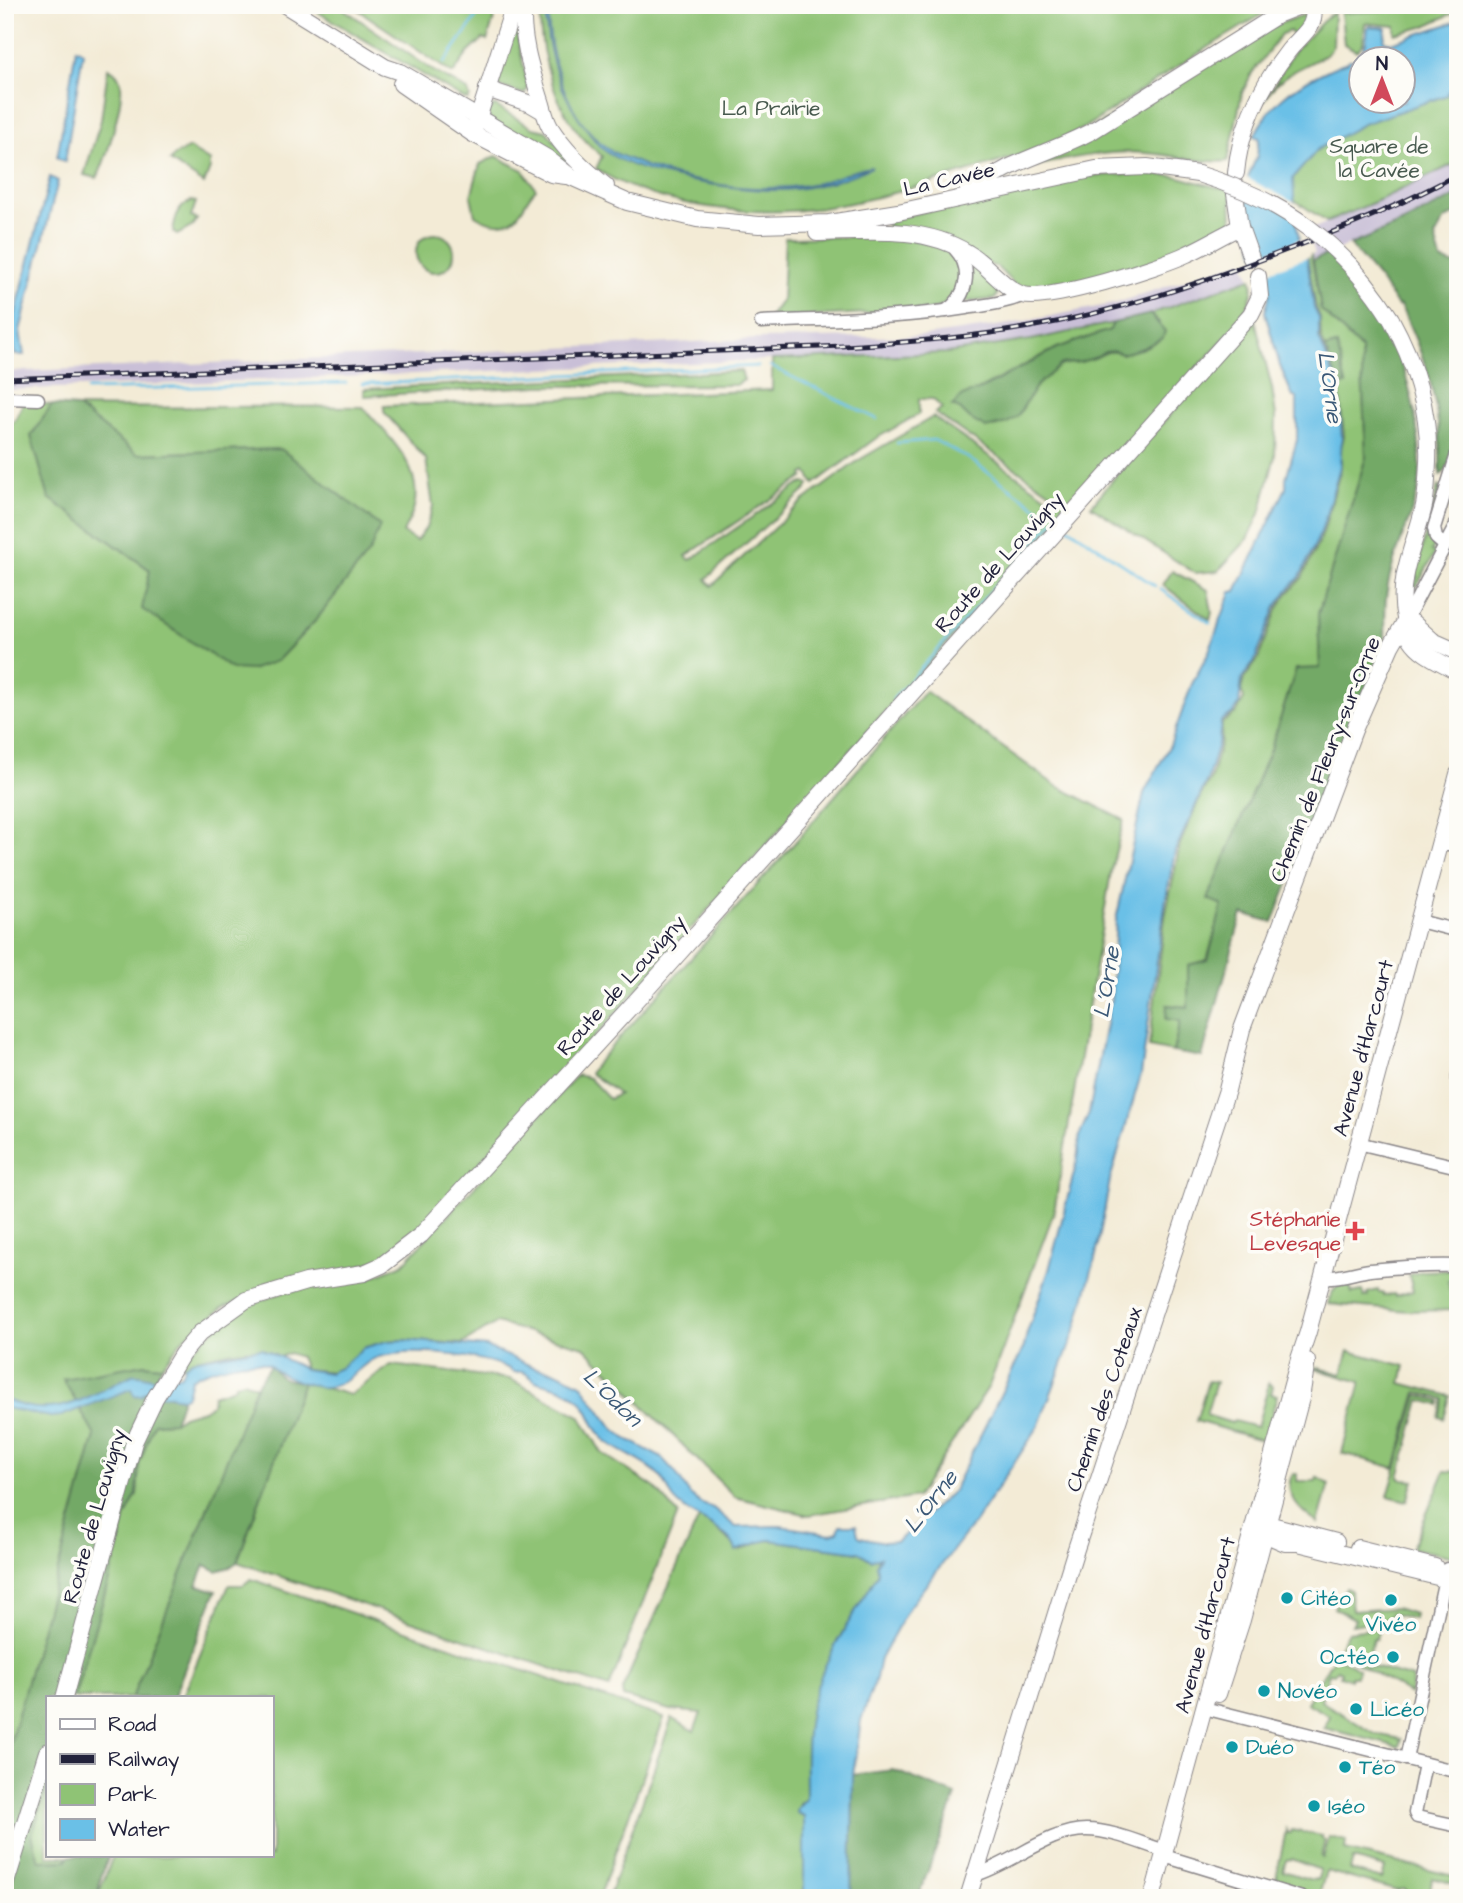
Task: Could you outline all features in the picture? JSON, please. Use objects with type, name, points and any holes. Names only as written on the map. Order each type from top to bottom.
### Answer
[{"type":"main road","points":[[285,5],[384,67],[400,72],[547,158],[571,177],[627,202],[697,219],[759,225],[797,233],[918,234],[949,243],[976,258],[1013,290],[1035,296],[1067,291],[1169,262],[1240,227]]},
{"type":"main road","points":[[473,134],[514,5]]},
{"type":"main road","points":[[523,5],[527,55],[550,126],[577,161],[627,202]]},
{"type":"main road","points":[[759,225],[829,223],[873,216],[883,207],[982,184],[1008,168],[1067,144],[1279,14],[1302,5]]},
{"type":"main road","points":[[1236,173],[1243,131],[1256,102],[1290,48],[1312,24],[1315,15],[1312,5]]},
{"type":"main road","points":[[384,67],[396,80],[473,134],[551,174],[571,177]]},
{"type":"main road","points":[[487,89],[531,103],[543,111]]},
{"type":"main road","points":[[473,134],[480,131],[518,153],[547,158]]},
{"type":"main road","name":"La Cavée","points":[[873,216],[1113,167],[1157,168],[1198,174],[1264,198],[1313,230],[1358,273],[1391,319],[1409,355],[1417,381],[1428,447],[1424,507],[1403,580],[1402,607],[1409,637]]},
{"type":"main road","points":[[1235,194],[1240,227],[1251,258]]},
{"type":"main road","name":"Route de Louvigny","points":[[65,1696],[134,1441],[168,1376],[200,1333],[246,1300],[306,1282],[364,1273],[392,1258],[421,1235],[645,991],[1251,314],[1260,296],[1258,276]]},
{"type":"main road","points":[[1406,620],[1412,622],[1433,641],[1458,652]]},
{"type":"main road","name":"Chemin de Fleury-sur-Orne","points":[[1285,915],[1354,730],[1391,646],[1406,620]]},
{"type":"main road","points":[[1409,637],[1458,663]]},
{"type":"main road","points":[[1409,637],[1419,649],[1458,672]]},
{"type":"main road","name":"Avenue d'Harcourt","points":[[1199,1731],[1303,1388],[1308,1356],[1308,1332],[1458,775]]},
{"type":"main road","name":"Chemin des Coteaux","points":[[968,1898],[1075,1552],[1227,1090],[1242,1028],[1285,915]]},
{"type":"main road","points":[[1260,1527],[1283,1542],[1341,1549],[1452,1576]]},
{"type":"main road","name":"Avenue d'Harcourt","points":[[1199,1731],[1212,1710],[1242,1620],[1260,1527]]},
{"type":"main road","points":[[1152,1898],[1199,1731]]},
{"type":"main road","points":[[5,1886],[46,1755]]},
{"type":"street","points":[[945,311],[961,295],[967,274],[963,259],[949,243]]},
{"type":"street","points":[[761,323],[945,311],[1001,303],[1024,295]]},
{"type":"street","points":[[9,398],[33,398]]},
{"type":"street","points":[[1444,545],[1436,538],[1434,528],[1458,452]]},
{"type":"street","points":[[1406,620],[1458,521]]},
{"type":"street","points":[[1440,845],[1458,845]]},
{"type":"street","points":[[1419,921],[1458,931]]},
{"type":"street","points":[[1458,1075],[1458,1096]]},
{"type":"street","points":[[1359,1143],[1458,1167]]},
{"type":"street","points":[[1322,1277],[1332,1278],[1418,1265],[1458,1266]]},
{"type":"street","points":[[1406,1759],[1452,1576]]},
{"type":"street","points":[[1212,1710],[1458,1772]]},
{"type":"street","points":[[1425,1764],[1415,1813],[1417,1817],[1458,1826]]},
{"type":"street","points":[[975,1875],[993,1870],[1054,1838],[1078,1831],[1099,1832],[1302,1898]]},
{"type":"shaded area","points":[[1458,161],[1458,195],[1404,222],[1313,260],[1311,255],[1315,253],[1309,236],[1305,237],[1303,233]]},
{"type":"shaded area","points":[[1243,261],[1251,278],[1150,314],[1081,331],[947,353],[5,390],[5,372],[762,339],[925,336],[1010,324],[1113,304]]},
{"type":"green space","points":[[306,5],[338,5],[432,70],[467,90],[470,97],[468,100],[464,99]]},
{"type":"green space","points":[[351,5],[506,5],[505,9],[495,15],[487,41],[483,39],[468,53],[453,74]]},
{"type":"green space","name":"La Prairie","points":[[540,5],[1278,5],[1085,127],[1038,149],[856,202],[825,208],[761,212],[665,199],[629,186],[596,169],[602,156],[573,126],[547,68],[540,26]]},
{"type":"green space","points":[[1406,5],[1458,5],[1458,11],[1423,27],[1395,34],[1395,26],[1365,23],[1361,46],[1344,44],[1341,13],[1391,10]]},
{"type":"green space","points":[[1334,13],[1333,46],[1326,55],[1292,72],[1276,84],[1264,101],[1294,51]]},
{"type":"green space","points":[[1304,15],[1309,20],[1294,36],[1290,31],[1281,34],[1252,73],[1242,93],[1228,161],[1131,152],[1036,166],[1036,160],[1270,27]]},
{"type":"green space","points":[[512,29],[516,30],[528,88],[524,94],[495,85]]},
{"type":"green space","points":[[108,68],[118,77],[121,94],[113,132],[97,178],[84,175],[101,120]]},
{"type":"green space","name":"Square de la Cavée","points":[[1458,89],[1458,162],[1327,222],[1293,199],[1293,178],[1318,149],[1363,124],[1386,116],[1418,116],[1418,105],[1447,95],[1448,91]]},
{"type":"green space","points":[[494,105],[533,128],[546,131],[581,172],[489,119],[486,107],[492,109]]},
{"type":"green space","points":[[189,148],[210,161],[204,184],[170,161],[175,155]]},
{"type":"green space","points":[[496,156],[523,170],[536,189],[515,217],[505,223],[486,221],[475,215],[471,196],[480,164]]},
{"type":"green space","points":[[1084,176],[1175,176],[1231,191],[1232,224],[1177,256],[1050,292],[1018,288],[997,267],[887,226],[887,222],[895,218]]},
{"type":"green space","points":[[1458,195],[1458,213],[1445,219],[1435,237],[1441,260],[1458,266],[1458,403],[1455,405],[1451,424],[1457,429],[1446,471],[1440,475],[1436,408],[1419,347],[1400,305],[1398,306],[1350,245]]},
{"type":"green space","points":[[191,201],[196,202],[191,217],[197,219],[193,226],[177,235],[173,232],[176,217],[180,209]]},
{"type":"green space","points":[[435,234],[449,239],[454,253],[449,267],[435,272],[421,267],[416,253],[421,239]]},
{"type":"green space","points":[[868,237],[931,243],[947,249],[956,257],[961,274],[959,286],[955,296],[931,310],[769,318],[782,300],[785,238]]},
{"type":"green space","points":[[1330,253],[1349,273],[1379,315],[1400,359],[1408,383],[1418,436],[1418,490],[1389,578],[1385,639],[1273,922],[1242,914],[1202,1057],[1173,1052],[1180,1021],[1166,1019],[1167,1005],[1188,1007],[1188,965],[1208,960],[1222,905],[1208,899],[1272,745],[1296,669],[1320,668],[1318,614],[1366,457],[1361,349],[1321,310],[1313,260]]},
{"type":"green space","points":[[1311,255],[1321,310],[1361,349],[1366,457],[1318,614],[1320,669],[1296,669],[1272,745],[1209,899],[1223,905],[1207,960],[1188,965],[1188,1007],[1168,1005],[1180,1021],[1173,1052],[1149,1047],[1165,917],[1180,844],[1211,778],[1221,741],[1222,723],[1237,712],[1244,699],[1241,690],[1244,679],[1257,661],[1278,608],[1302,578],[1323,533],[1341,468],[1344,437],[1339,386],[1346,385],[1336,345],[1325,348],[1321,338],[1320,318],[1307,257]]},
{"type":"green space","points":[[976,264],[1000,289],[995,299],[965,302],[971,269]]},
{"type":"green space","points":[[1251,278],[1253,285],[1250,299],[1231,331],[862,737],[574,1060],[528,1104],[450,1198],[405,1245],[378,1260],[225,1306],[183,1339],[162,1366],[143,1364],[95,1436],[5,1761],[5,429],[15,420],[23,403],[52,405],[31,436],[49,498],[277,661],[315,621],[370,551],[281,449],[137,454],[77,407],[363,407],[392,440],[409,465],[416,492],[413,510],[403,533],[416,541],[426,528],[433,506],[426,459],[384,412],[384,406],[772,390],[772,360],[947,353],[1031,340],[1113,323],[1110,330],[1057,348],[974,392],[960,409],[976,422],[989,427],[1001,425],[1011,418],[1039,382],[1055,369],[1109,352],[1122,354],[1143,348],[1163,338],[1159,322],[1150,314]],"holes":[[[919,399],[933,399],[942,408],[935,413],[1060,499],[1056,503],[933,417],[859,460],[803,501],[712,586],[706,579],[807,489],[809,484],[799,485],[690,560],[686,556],[804,477],[803,474],[807,472],[814,484],[875,439],[919,414]]]},
{"type":"green space","points":[[1150,314],[1165,331],[1163,338],[1122,354],[1105,352],[1081,362],[1062,364],[1037,385],[1017,417],[1007,423],[986,428],[952,406],[962,396],[983,388],[1057,348],[1110,330],[1113,323]]},
{"type":"green space","points":[[1255,320],[1272,388],[1276,416],[1275,456],[1260,514],[1248,539],[1218,571],[1195,573],[1091,506]]},
{"type":"green space","points":[[1337,345],[1346,385],[1339,386],[1325,348]]},
{"type":"green space","points":[[741,371],[744,380],[736,385],[539,386],[364,396],[364,389]]},
{"type":"green space","points":[[52,405],[77,407],[137,454],[281,449],[380,526],[370,551],[315,621],[277,661],[251,670],[232,669],[142,609],[150,570],[49,498],[31,436]]},
{"type":"green space","points":[[1438,486],[1441,489],[1430,528],[1437,549],[1434,547],[1431,551],[1435,553],[1413,593],[1415,576]]},
{"type":"green space","points":[[1172,571],[1208,590],[1212,612],[1210,620],[1163,585]]},
{"type":"green space","points":[[925,691],[1055,785],[1124,820],[1112,866],[1054,1212],[989,1386],[917,1497],[808,1515],[735,1497],[584,1347],[496,1323],[462,1344],[404,1340],[387,1341],[363,1348],[334,1372],[305,1369],[300,1357],[289,1353],[280,1357],[260,1350],[225,1353],[192,1360],[185,1365],[179,1364],[235,1310],[287,1291],[367,1279],[403,1264],[577,1075],[589,1078],[609,1099],[619,1094],[590,1073],[595,1065],[784,855]]},
{"type":"green space","points":[[1458,1270],[1458,1278],[1448,1281],[1450,1291],[1458,1290],[1458,1310],[1408,1311],[1328,1304],[1335,1289],[1349,1282],[1352,1293],[1362,1291],[1364,1297],[1368,1296],[1367,1293],[1378,1290],[1384,1296],[1395,1296],[1413,1291],[1409,1275],[1423,1271]]},
{"type":"green space","points":[[1349,1351],[1405,1366],[1401,1383],[1450,1396],[1444,1419],[1439,1417],[1444,1399],[1417,1392],[1395,1468],[1342,1453],[1361,1382],[1315,1367],[1342,1374]]},
{"type":"green space","points":[[143,1364],[162,1366],[148,1393],[182,1398],[174,1422],[154,1423],[139,1464],[137,1494],[125,1518],[75,1696],[46,1696],[46,1791],[32,1834],[39,1861],[67,1860],[68,1857],[109,1857],[97,1898],[5,1898],[5,1761],[95,1436],[63,1379]]},
{"type":"green space","points":[[270,1365],[284,1379],[303,1382],[237,1562],[217,1571],[205,1565],[197,1585],[216,1591],[174,1696],[133,1696],[256,1386]]},
{"type":"green space","points":[[391,1365],[510,1379],[580,1416],[602,1453],[655,1488],[678,1514],[609,1688],[237,1562],[303,1382],[350,1395]]},
{"type":"green space","points":[[243,1381],[257,1386],[133,1696],[75,1696],[125,1518],[137,1494],[139,1464],[154,1423],[174,1422],[183,1416],[203,1410],[212,1404],[213,1395],[234,1388],[235,1384]]},
{"type":"green space","points":[[1208,1381],[1216,1382],[1206,1415],[1257,1427],[1269,1383],[1273,1386],[1271,1394],[1277,1395],[1265,1441],[1196,1421]]},
{"type":"green space","points":[[1418,1395],[1440,1401],[1439,1405],[1420,1400],[1399,1477],[1414,1481],[1407,1501],[1388,1496]]},
{"type":"green space","points":[[1445,1471],[1458,1472],[1458,1558],[1412,1548]]},
{"type":"green space","points":[[1293,1474],[1297,1474],[1297,1481],[1316,1481],[1317,1477],[1329,1484],[1318,1523],[1300,1508],[1291,1496],[1290,1481]]},
{"type":"green space","points":[[699,1518],[717,1529],[740,1551],[769,1540],[859,1552],[869,1559],[880,1557],[877,1563],[878,1574],[837,1642],[825,1668],[806,1799],[800,1804],[798,1813],[804,1816],[804,1898],[608,1898],[672,1718],[694,1731],[701,1713],[670,1710],[623,1697],[622,1690]]},
{"type":"green space","points":[[251,1579],[664,1718],[599,1898],[97,1898],[113,1857],[273,1857],[273,1696],[183,1696],[229,1585],[243,1585]]},
{"type":"green space","points":[[1345,1588],[1350,1590],[1352,1611],[1396,1608],[1414,1614],[1413,1619],[1391,1613],[1389,1619],[1352,1625],[1355,1619],[1334,1608]]},
{"type":"green space","points":[[1379,1628],[1366,1665],[1413,1678],[1410,1694],[1337,1651],[1348,1632]]},
{"type":"green space","points":[[1335,1655],[1359,1669],[1356,1676],[1351,1676],[1350,1679],[1340,1676],[1341,1672],[1337,1670],[1334,1674],[1329,1673],[1321,1701],[1375,1734],[1401,1739],[1399,1747],[1324,1728],[1330,1716],[1307,1703]]},
{"type":"green space","points":[[893,1770],[956,1795],[918,1898],[851,1898],[853,1775]]},
{"type":"green space","points":[[46,1791],[46,1857],[68,1857],[67,1860],[38,1861],[32,1834]]},
{"type":"green space","points":[[1286,1830],[1287,1833],[1291,1830],[1322,1836],[1325,1840],[1323,1858],[1329,1837],[1346,1841],[1345,1850],[1458,1877],[1458,1885],[1432,1878],[1430,1892],[1453,1895],[1452,1898],[1421,1897],[1404,1889],[1397,1891],[1326,1871],[1319,1896],[1275,1883]],"holes":[[[1291,1859],[1320,1870],[1318,1879],[1312,1880],[1283,1871],[1286,1860]],[[1353,1859],[1385,1868],[1382,1879],[1350,1870]]]},
{"type":"water","points":[[545,5],[548,5],[555,64],[579,118],[569,101],[562,86],[551,55]]},
{"type":"water","points":[[1458,21],[1458,89],[1418,105],[1418,46],[1364,46],[1368,26],[1386,28],[1384,41],[1391,43]]},
{"type":"water","points":[[76,48],[83,52],[65,162],[57,158]]},
{"type":"water","name":"L'Orne","points":[[1348,62],[1348,116],[1386,116],[1363,124],[1318,149],[1293,178],[1299,239],[1307,257],[1314,308],[1319,318],[1319,338],[1337,384],[1342,437],[1340,467],[1321,532],[1300,577],[1276,607],[1254,662],[1242,678],[1239,705],[1221,721],[1219,740],[1208,778],[1175,851],[1141,1074],[1110,1180],[1096,1255],[1077,1326],[1038,1427],[975,1522],[909,1607],[880,1659],[861,1720],[853,1775],[851,1898],[804,1898],[804,1816],[797,1813],[806,1799],[809,1715],[817,1686],[831,1653],[878,1574],[876,1565],[880,1557],[871,1560],[859,1552],[769,1540],[736,1551],[726,1536],[680,1505],[653,1470],[606,1441],[582,1403],[572,1394],[536,1381],[523,1372],[514,1372],[494,1363],[466,1357],[421,1353],[382,1356],[373,1359],[341,1383],[327,1387],[296,1380],[260,1362],[240,1363],[217,1368],[191,1379],[187,1395],[182,1398],[145,1392],[141,1396],[134,1395],[131,1389],[61,1416],[51,1417],[5,1408],[5,1399],[22,1406],[55,1407],[86,1398],[132,1375],[169,1378],[181,1375],[185,1365],[192,1360],[261,1348],[305,1369],[329,1373],[340,1368],[363,1348],[387,1341],[487,1347],[536,1368],[554,1371],[581,1384],[613,1428],[625,1438],[662,1458],[690,1495],[713,1508],[736,1527],[780,1526],[831,1534],[838,1532],[840,1525],[856,1525],[860,1537],[885,1542],[898,1541],[953,1491],[1024,1347],[1049,1270],[1077,1161],[1080,1134],[1089,1113],[1111,998],[1116,920],[1144,793],[1170,745],[1192,684],[1208,654],[1231,592],[1236,591],[1286,488],[1286,478],[1297,440],[1297,397],[1293,397],[1280,366],[1265,312],[1270,293],[1254,249],[1244,207],[1246,182],[1257,156],[1259,138],[1254,136],[1282,98],[1338,65]]},
{"type":"water","points":[[582,122],[616,154],[669,174],[715,184],[762,188],[808,185],[872,167],[835,181],[795,189],[751,189],[696,182],[643,169],[621,160],[601,148]]},
{"type":"water","points":[[50,177],[58,181],[20,331],[24,355],[15,355],[11,331]]},
{"type":"pier","points":[[1245,177],[1297,204],[1298,214],[1240,195]]},
{"type":"pier","points":[[1303,238],[1310,256],[1260,275],[1253,257]]},
{"type":"waterway","points":[[444,63],[485,5]]},
{"type":"waterway","points":[[362,384],[758,366]]},
{"type":"waterway","points":[[770,366],[877,419]]},
{"type":"waterway","points":[[87,390],[346,383]]},
{"type":"waterway","points":[[897,443],[934,440],[968,458],[1046,514]]},
{"type":"waterway","points":[[1069,505],[1082,491]]},
{"type":"waterway","points":[[893,699],[1063,511]]},
{"type":"waterway","points":[[1068,527],[1155,586]]},
{"type":"waterway","points":[[1160,589],[1210,623]]},
{"type":"waterway","points":[[113,1895],[132,1898]]},
{"type":"railway","points":[[5,379],[846,346],[1004,331],[1095,313],[1190,285],[1350,225],[1458,174]]},
{"type":"place","name":"Stéphanie Levesque","points":[[1355,1231]]},
{"type":"place","name":"Citéo","points":[[1287,1598]]},
{"type":"place","name":"Vivéo","points":[[1391,1600]]},
{"type":"place","name":"Octéo","points":[[1393,1657]]},
{"type":"place","name":"Novéo","points":[[1264,1691]]},
{"type":"place","name":"Licéo","points":[[1356,1709]]},
{"type":"place","name":"Duéo","points":[[1232,1747]]},
{"type":"place","name":"Téo","points":[[1345,1767]]},
{"type":"place","name":"Iséo","points":[[1314,1806]]},
{"type":"water label","name":"L'Odon","points":[[613,1397]]}]
